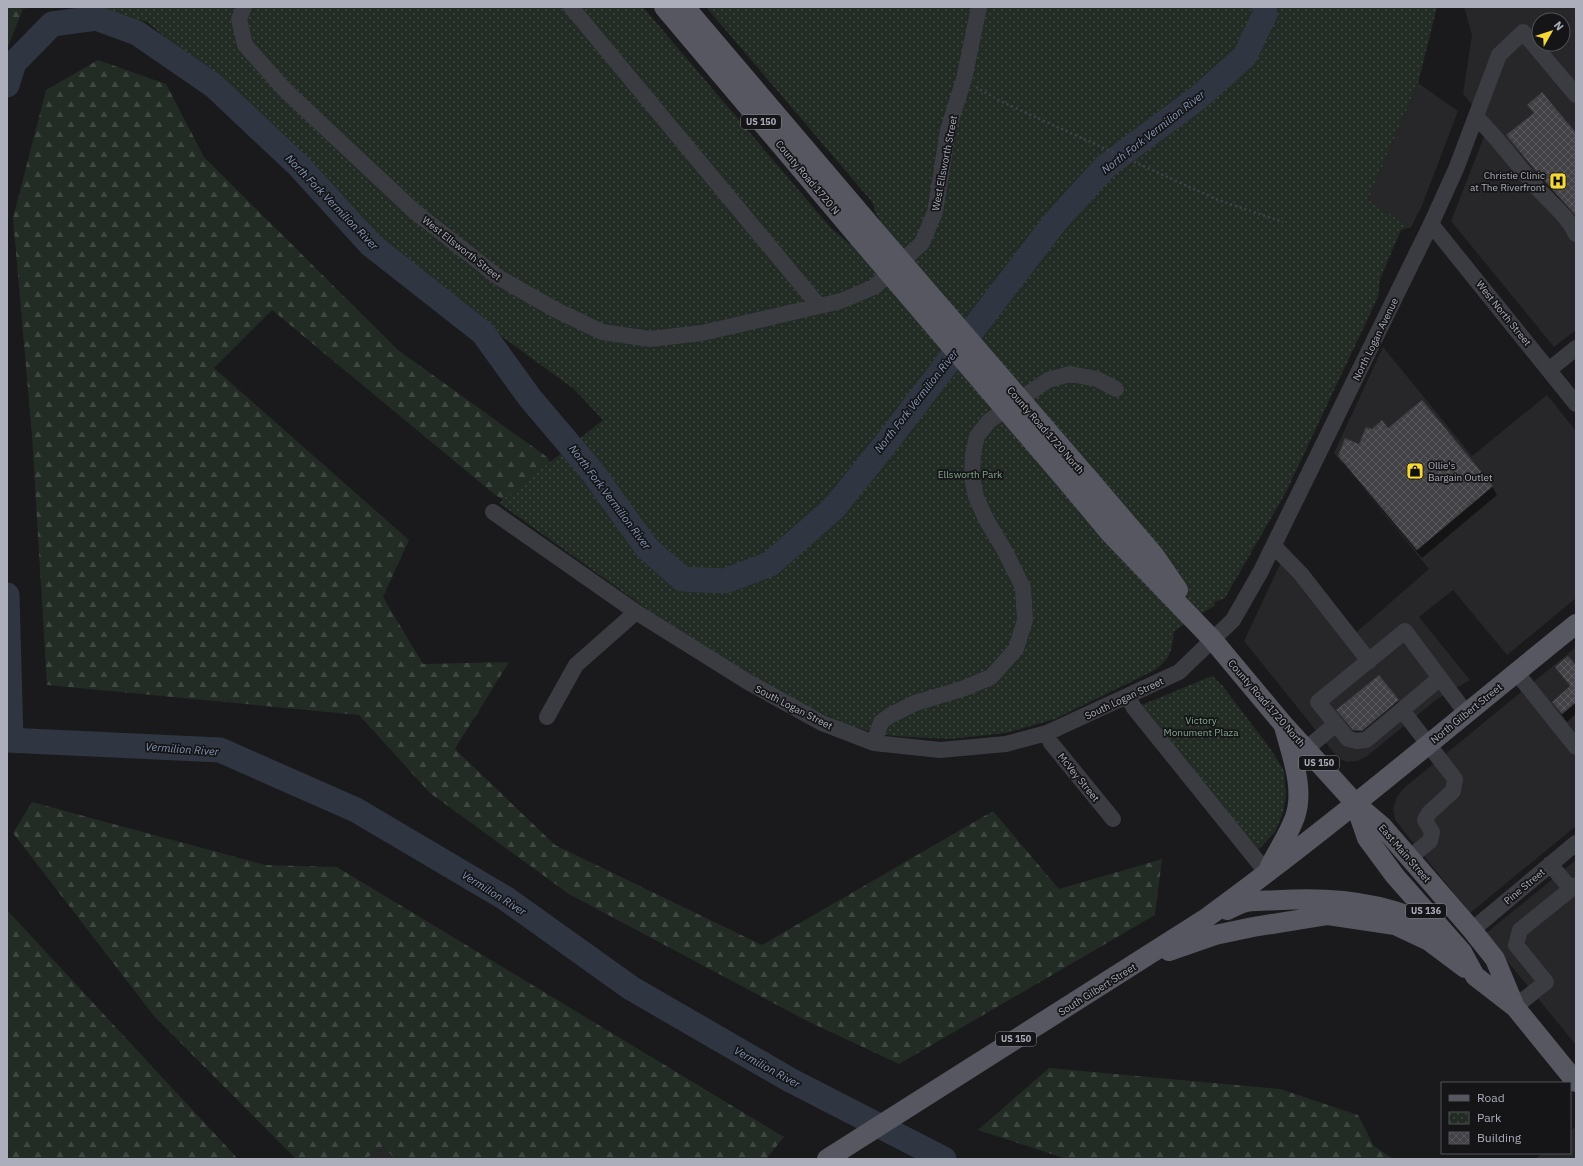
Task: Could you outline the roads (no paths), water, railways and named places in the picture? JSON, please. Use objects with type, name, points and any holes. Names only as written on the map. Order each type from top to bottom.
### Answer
[{"type":"main road","name":"County Road 1720 N","points":[[664,7],[865,232]]},
{"type":"main road","name":"County Road 1720 N","points":[[685,7],[865,232]]},
{"type":"main road","name":"County Road 1720 North","points":[[865,232],[1082,485],[1110,533],[1212,639],[1283,724],[1355,803]]},
{"type":"main road","name":"North Gilbert Street","points":[[1355,803],[1576,624]]},
{"type":"main road","points":[[1267,873],[1295,817],[1298,800],[1295,773],[1283,724]]},
{"type":"main road","name":"South Gilbert Street","points":[[827,1159],[1143,960],[1210,927],[1267,873],[1355,803]]},
{"type":"main road","name":"East Main Street","points":[[1355,803],[1382,826],[1495,958],[1515,1007]]},
{"type":"main road","name":"East Main Street","points":[[1355,803],[1367,838],[1395,876],[1462,952],[1475,976],[1515,1007],[1573,1072]]},
{"type":"main road","points":[[1210,927],[1246,902],[1295,899],[1337,900],[1376,905],[1415,917],[1461,942],[1484,965],[1515,1007]]},
{"type":"main road","points":[[1210,927],[1328,915],[1361,918],[1395,925],[1429,941],[1475,976]]},
{"type":"street","name":"West Ellsworth Street","points":[[244,7],[239,19],[245,45],[285,90],[414,211],[498,277],[554,309],[602,332],[650,338],[702,333],[819,306],[858,295],[874,287],[922,243],[935,212],[948,130],[964,79],[979,7]]},
{"type":"street","points":[[571,7],[819,306]]},
{"type":"street","name":"North Logan Avenue","points":[[1212,639],[1233,620],[1274,546],[1431,224],[1456,169],[1499,55],[1523,32],[1576,96]]},
{"type":"street","points":[[1476,117],[1497,137],[1541,192],[1571,224],[1576,234]]},
{"type":"street","name":"West North Street","points":[[1431,224],[1550,369],[1576,404]]},
{"type":"street","points":[[1550,369],[1576,348]]},
{"type":"street","points":[[874,744],[882,722],[891,715],[915,703],[962,689],[991,677],[1016,649],[1025,620],[1023,588],[1006,552],[987,521],[976,497],[972,477],[973,454],[977,436],[989,421],[1048,380],[1070,374],[1097,379],[1116,389]]},
{"type":"street","name":"South Logan Street","points":[[493,512],[636,612],[748,682],[822,723],[874,744],[940,750],[1006,744],[1047,733],[1128,697],[1179,672],[1212,639]]},
{"type":"street","points":[[1274,546],[1302,574],[1369,661]]},
{"type":"street","points":[[547,717],[576,664],[636,612]]},
{"type":"street","points":[[1440,678],[1366,740],[1357,741],[1348,739],[1318,702],[1405,631],[1440,678],[1466,713]]},
{"type":"street","points":[[1516,672],[1576,747]]},
{"type":"street","points":[[1128,697],[1134,708],[1267,873]]},
{"type":"street","points":[[1402,710],[1455,779],[1453,791],[1429,813],[1425,820],[1432,832],[1430,841],[1409,858]]},
{"type":"street","points":[[1306,749],[1336,724]]},
{"type":"street","name":"McVey Street","points":[[1047,733],[1051,743],[1113,819]]},
{"type":"street","name":"Pine Street","points":[[1472,930],[1576,843]]},
{"type":"street","points":[[1515,1007],[1546,982],[1516,945],[1520,930],[1573,887],[1550,864]]},
{"type":"waterway","name":"North Fork Vermilion River","points":[[7,85],[14,63],[52,24],[96,18],[137,33],[214,86],[299,166],[371,245],[483,333],[530,398],[591,470],[647,548],[682,579],[725,581],[770,564],[834,508],[887,442],[1055,222],[1106,166],[1199,97],[1245,56],[1265,14],[1264,7]]},
{"type":"waterway","name":"North Fork Vermilion River","points":[[7,595],[11,740]]},
{"type":"waterway","name":"Vermilion River","points":[[7,740],[220,750],[356,810],[505,898],[631,988],[790,1080],[944,1159]]},
{"type":"place","name":"Christie Clinic at The Riverfront","points":[[1558,181]]},
{"type":"place","name":"Ollie's Bargain Outlet","points":[[1415,471]]},
{"type":"park label","name":"Ellsworth Park","points":[[970,474]]},
{"type":"park label","name":"Victory Monument Plaza","points":[[1201,726]]}]
